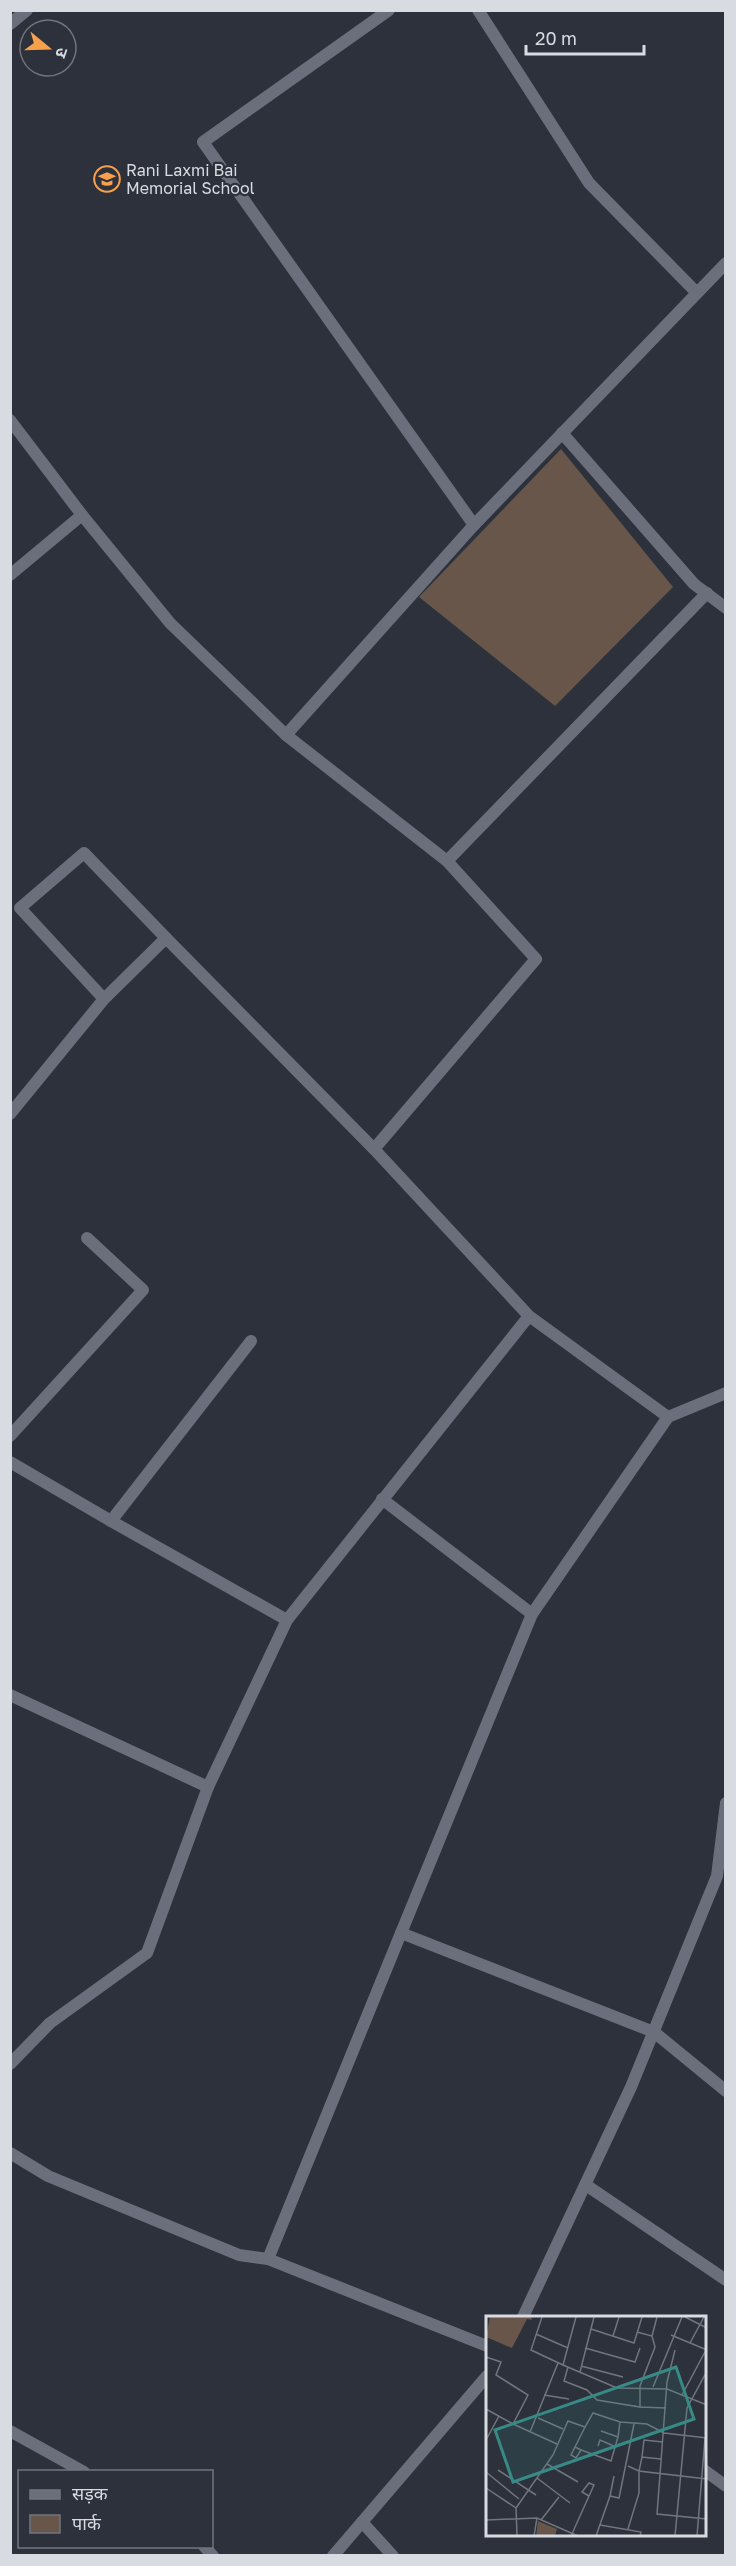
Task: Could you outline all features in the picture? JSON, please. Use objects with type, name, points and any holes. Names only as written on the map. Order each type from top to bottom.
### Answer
[{"type":"street","points":[[10,24],[27,10]]},
{"type":"street","points":[[389,10],[203,142],[474,525]]},
{"type":"street","points":[[478,10],[589,183],[697,293]]},
{"type":"street","points":[[286,735],[474,525],[726,263]]},
{"type":"street","points":[[10,420],[82,515],[170,623],[286,735],[447,861],[536,959],[374,1149]]},
{"type":"street","points":[[562,433],[694,584],[726,608]]},
{"type":"street","points":[[10,575],[82,515]]},
{"type":"street","points":[[447,861],[707,593]]},
{"type":"street","points":[[104,999],[20,908],[84,853],[374,1149],[529,1316],[668,1417]]},
{"type":"street","points":[[10,1114],[104,999],[166,938]]},
{"type":"street","points":[[10,1436],[143,1290],[87,1239]]},
{"type":"street","points":[[10,2064],[50,2023],[147,1953],[208,1786],[287,1620],[529,1316]]},
{"type":"street","points":[[111,1521],[251,1341]]},
{"type":"street","points":[[268,2259],[532,1614],[668,1417],[726,1393]]},
{"type":"street","points":[[10,1462],[287,1620]]},
{"type":"street","points":[[382,1499],[532,1614]]},
{"type":"street","points":[[10,1695],[208,1786]]},
{"type":"street","points":[[523,2316],[586,2185],[654,2032],[717,1876],[726,1803]]},
{"type":"street","points":[[401,1933],[654,2032],[726,2091]]},
{"type":"street","points":[[10,2154],[48,2176],[239,2255],[268,2259],[486,2346]]},
{"type":"street","points":[[586,2185],[726,2280]]},
{"type":"street","points":[[333,2556],[486,2377]]},
{"type":"street","points":[[10,2431],[80,2470]]},
{"type":"street","points":[[706,2471],[726,2486]]},
{"type":"street","points":[[362,2522],[393,2556]]},
{"type":"green space","points":[[561,449],[673,587],[555,706],[419,597]]},
{"type":"place","name":"Rani Laxmi Bai Memorial School","points":[[107,179]]}]
